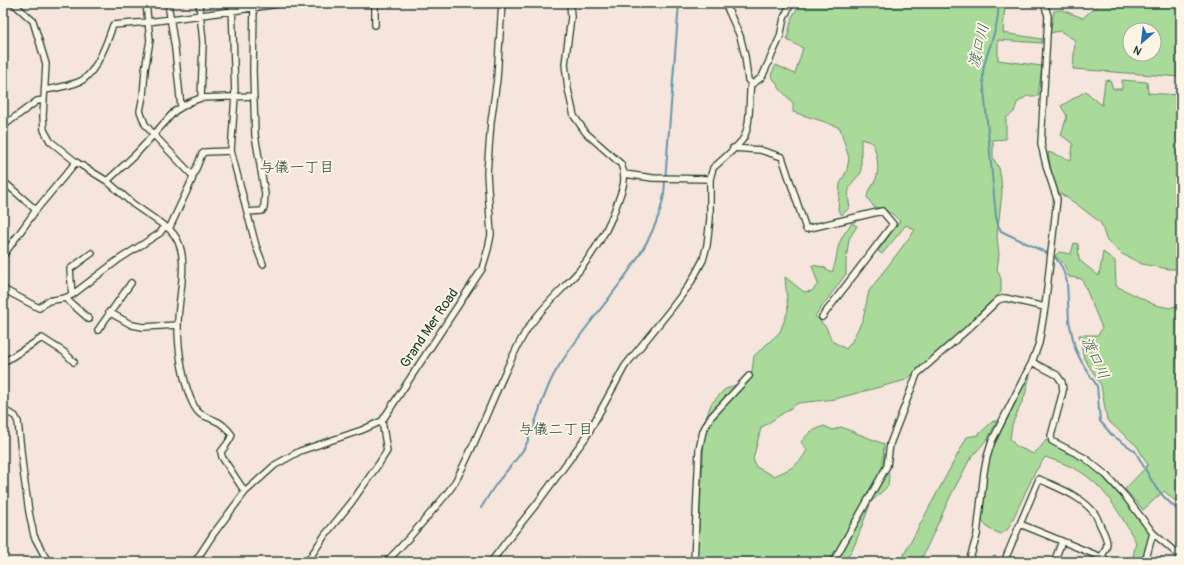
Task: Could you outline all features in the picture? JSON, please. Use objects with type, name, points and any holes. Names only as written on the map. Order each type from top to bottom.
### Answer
[{"type":"street","points":[[13,3],[33,21],[46,64],[43,116],[44,130],[50,141],[76,162],[107,181],[133,204],[174,233],[180,244],[183,257],[178,325],[182,368],[194,406],[202,416],[220,423],[226,427],[232,435],[231,440],[225,445],[221,452],[222,456],[245,492]]},
{"type":"street","points":[[146,3],[150,40],[140,110],[145,124],[153,134],[193,176]]},
{"type":"street","points":[[168,3],[175,49],[181,107]]},
{"type":"street","points":[[199,3],[203,42],[201,98]]},
{"type":"street","points":[[232,3],[235,96],[232,151],[262,264]]},
{"type":"street","points":[[45,90],[63,87],[83,80],[96,65],[107,44],[113,25],[148,22],[284,3]]},
{"type":"street","points":[[375,3],[375,25]]},
{"type":"street","name":"Grand Mer Road","points":[[382,421],[468,293],[482,269],[488,249],[491,235],[487,173],[490,122],[497,79],[502,3]]},
{"type":"street","points":[[386,562],[405,543],[454,483],[472,450],[496,391],[527,330],[578,271],[600,240],[615,212],[624,184],[624,174],[621,164],[586,133],[574,116],[568,89],[565,64],[571,17],[570,3]]},
{"type":"street","points":[[491,562],[543,497],[586,437],[625,366],[690,284],[703,260],[707,245],[710,219],[710,179],[714,168],[742,140],[746,131],[751,83],[748,80],[745,56],[740,36],[725,3]]},
{"type":"street","points":[[751,83],[754,83],[762,78],[780,37],[784,18],[791,3]]},
{"type":"street","points":[[969,562],[977,535],[987,457],[992,441],[1032,362],[1039,343],[1045,307],[1058,199],[1047,169],[1041,144],[1048,16],[1044,3]]},
{"type":"street","points":[[247,212],[262,211],[264,208],[265,194],[255,135],[254,6]]},
{"type":"street","points":[[107,181],[136,153],[175,110],[201,98],[254,96]]},
{"type":"street","points":[[3,126],[37,101],[44,100]]},
{"type":"street","points":[[733,148],[760,150],[782,157],[806,229],[882,211],[893,224],[822,317]]},
{"type":"street","points":[[3,289],[39,308],[48,300],[66,298],[72,295],[118,260],[167,228],[192,180],[202,154],[205,152],[232,151]]},
{"type":"street","points":[[3,256],[36,210],[76,162]]},
{"type":"street","points":[[624,174],[660,178],[710,179]]},
{"type":"street","points":[[3,181],[36,210]]},
{"type":"street","points":[[72,295],[70,269],[92,253]]},
{"type":"street","points":[[98,330],[109,312],[131,283]]},
{"type":"street","points":[[66,298],[89,319]]},
{"type":"street","points":[[833,562],[887,466],[890,444],[917,374],[998,300],[1005,298],[1045,307]]},
{"type":"street","points":[[109,312],[132,325],[178,325]]},
{"type":"street","points":[[3,359],[7,360],[42,338],[64,352],[74,362]]},
{"type":"street","points":[[1032,362],[1057,375],[1062,382],[1063,391],[1051,436],[1052,441],[1085,458],[1106,475],[1125,496],[1153,533],[1181,557]]},
{"type":"street","points":[[694,562],[698,450],[702,431],[710,418],[749,376]]},
{"type":"street","points":[[3,410],[15,416],[18,422],[23,470],[34,536],[48,562]]},
{"type":"street","points":[[195,562],[245,492],[275,465],[300,452],[362,430],[382,421],[387,451],[372,474],[325,535],[307,562]]},
{"type":"street","points":[[1004,562],[1039,480],[1067,492],[1082,502],[1095,514],[1107,542],[1107,549],[1101,557]]},
{"type":"street","points":[[1020,524],[1101,557],[1108,562]]},
{"type":"street","points":[[1145,562],[1153,533]]},
{"type":"street","points":[[1054,562],[1062,541]]},
{"type":"green space","points":[[801,3],[1005,3],[1003,33],[1042,39],[1042,43],[998,40],[998,60],[1042,66],[1038,96],[1027,96],[1017,103],[1014,112],[1006,118],[1006,139],[993,140],[993,158],[999,168],[1002,193],[997,236],[999,255],[997,269],[1001,279],[1001,292],[962,330],[906,380],[835,399],[798,403],[761,428],[753,459],[756,467],[774,476],[789,469],[801,460],[807,450],[801,442],[810,432],[824,426],[833,430],[841,427],[884,444],[883,463],[889,475],[888,486],[871,502],[855,544],[845,562],[697,562],[705,422],[711,404],[724,390],[751,378],[754,356],[780,332],[788,311],[785,277],[804,292],[812,291],[818,284],[812,265],[823,267],[832,272],[839,244],[845,232],[852,223],[857,226],[849,239],[846,274],[815,316],[826,327],[832,341],[846,349],[851,343],[863,319],[869,291],[915,230],[906,225],[882,254],[878,251],[900,221],[888,212],[874,207],[867,197],[876,178],[878,163],[873,143],[861,139],[861,173],[850,188],[848,196],[850,207],[842,215],[838,210],[840,184],[847,170],[849,158],[840,128],[793,112],[793,103],[780,89],[771,75],[776,65],[795,74],[803,48],[787,40],[792,17]]},
{"type":"green space","points":[[1097,3],[1181,3],[1181,77],[1073,69],[1075,40],[1060,31],[1050,33],[1054,11],[1062,10],[1083,18],[1095,7]]},
{"type":"green space","points":[[1110,80],[1113,89],[1122,89],[1122,80],[1147,82],[1148,93],[1179,95],[1181,84],[1181,269],[1169,269],[1142,264],[1122,254],[1106,239],[1101,223],[1058,192],[1051,170],[1048,152],[1071,160],[1073,144],[1061,135],[1067,116],[1061,106],[1086,91],[1102,105],[1105,81]]},
{"type":"green space","points":[[1074,243],[1078,244],[1079,260],[1099,276],[1103,252],[1115,261],[1116,286],[1155,305],[1170,308],[1181,304],[1181,506],[1164,491],[1143,510],[1125,489],[1148,465],[1137,446],[1107,420],[1101,385],[1084,358],[1079,335],[1098,335],[1102,328],[1082,279],[1069,277],[1064,264],[1055,256],[1059,252],[1071,254]]},
{"type":"green space","points":[[1031,371],[1025,395],[1012,425],[1010,439],[1016,446],[1033,454],[1046,440],[1094,468],[1120,494],[1150,534],[1142,562],[1132,562],[1136,542],[1115,507],[1096,483],[1078,470],[1045,457],[1035,472],[1008,529],[1001,534],[989,529],[982,521],[987,472],[992,450]]},
{"type":"green space","points":[[993,421],[997,421],[988,438],[970,459],[951,495],[920,562],[900,562],[967,437],[978,435]]},
{"type":"waterway","points":[[481,508],[495,486],[525,447],[547,389],[556,371],[569,350],[634,264],[658,218],[664,194],[679,3]]},
{"type":"waterway","name":"渡口川","points":[[998,3],[998,18],[983,70],[996,217],[1001,231],[1049,254]]},
{"type":"waterway","name":"渡口川","points":[[1055,257],[1062,267],[1067,282],[1069,321],[1075,348],[1081,361],[1097,386],[1100,421],[1112,435],[1135,451],[1156,488],[1181,513]]},
{"type":"district","name":"与儀一丁目","points":[[297,167]]},
{"type":"district","name":"与儀二丁目","points":[[556,429]]}]
